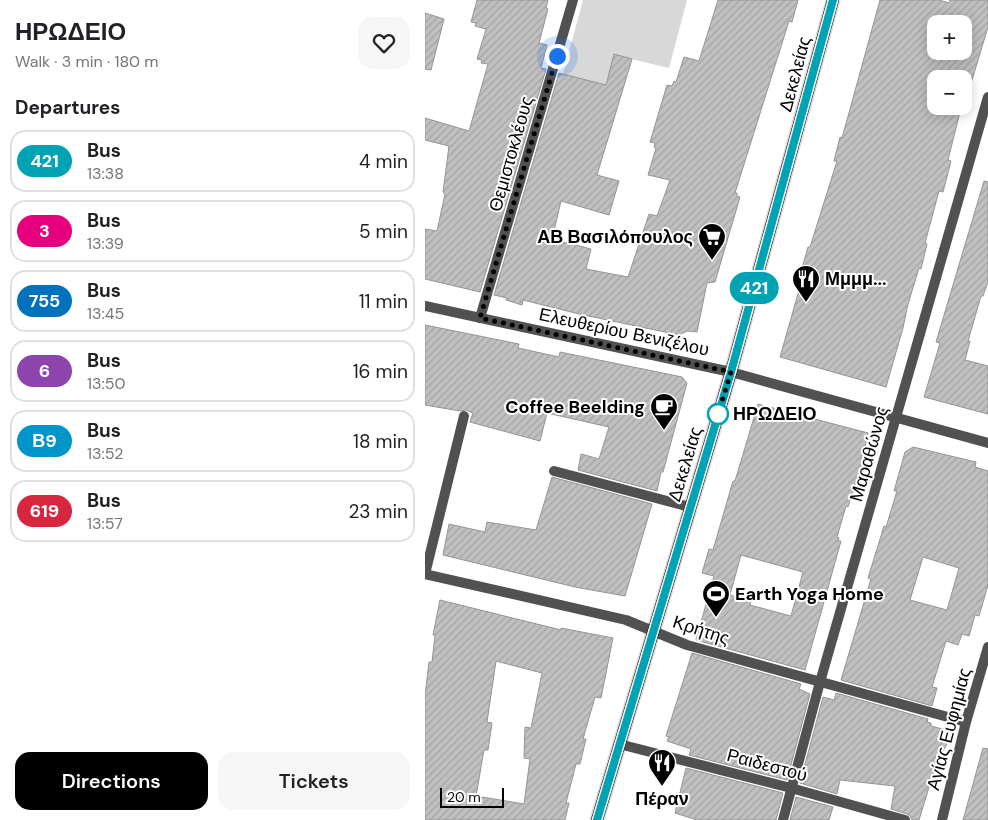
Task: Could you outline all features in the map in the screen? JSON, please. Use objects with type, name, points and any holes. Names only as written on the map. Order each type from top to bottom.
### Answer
[{"type":"main road","name":"Δεκελείας","points":[[597,820],[731,372],[833,0]]},
{"type":"street","name":"Θεμιστοκλέους","points":[[480,318],[573,0]]},
{"type":"street","name":"Μαραθώνος","points":[[783,820],[820,682],[988,97]]},
{"type":"street","name":"Ελευθερίου Βενιζέλου","points":[[425,306],[731,372],[988,443]]},
{"type":"street","points":[[425,575],[464,416]]},
{"type":"street","points":[[554,471],[691,507]]},
{"type":"street","name":"Κρήτης","points":[[425,575],[626,620],[687,645],[966,722]]},
{"type":"street","name":"Αγίας Ευφημίας","points":[[942,820],[966,722],[988,647]]},
{"type":"street","name":"Ραιδεστού","points":[[619,744],[791,788],[905,820]]},
{"type":"shaded area","points":[[583,0],[687,0],[669,68],[614,55],[606,85],[563,74]]},
{"type":"building","points":[[477,0],[548,0],[546,8],[548,9],[539,43],[547,45],[541,68],[546,69],[480,292],[425,279],[425,229],[437,231],[445,194],[443,192],[449,146],[425,140],[425,118],[469,131],[488,64],[481,63],[482,60],[477,59],[486,29],[475,26],[476,23],[471,22]]},
{"type":"building","points":[[718,0],[798,0],[792,22],[789,21],[735,193],[740,197],[715,282],[707,283],[697,332],[687,331],[679,335],[523,300],[522,305],[506,300],[507,298],[494,295],[559,73],[606,85],[614,54],[632,59],[597,175],[619,181],[609,215],[561,201],[552,239],[591,249],[586,269],[628,277],[649,214],[657,216],[670,180],[648,175],[656,148],[654,147],[655,143],[650,142],[667,85],[672,86],[674,81],[676,82],[684,57],[699,61]]},
{"type":"building","points":[[880,0],[939,0],[949,3],[950,0],[988,0],[988,27],[972,80],[972,70],[927,70],[927,115],[959,115],[948,160],[951,161],[943,192],[939,191],[925,243],[927,244],[921,269],[919,268],[908,304],[886,387],[780,357],[805,269],[802,268],[808,247],[810,247],[837,161],[834,161],[840,137],[842,138]]},
{"type":"building","points":[[425,13],[444,19],[431,70],[425,69]]},
{"type":"building","points":[[984,181],[988,182],[988,282],[983,296],[981,296],[968,341],[970,341],[965,360],[988,366],[988,414],[924,397],[940,343],[936,342]]},
{"type":"building","points":[[425,325],[519,344],[518,348],[559,357],[560,352],[682,377],[687,383],[657,491],[578,470],[581,454],[599,459],[609,427],[547,413],[540,441],[470,422],[473,413],[466,410],[460,411],[425,405]]},
{"type":"building","points":[[758,404],[868,433],[864,452],[868,453],[861,478],[857,477],[848,507],[846,506],[837,537],[839,538],[838,541],[841,541],[805,670],[696,640],[714,576],[702,573],[709,549],[713,550],[733,481],[735,481]],"holes":[[[741,555],[803,572],[791,616],[750,605],[751,601],[730,595]]]},
{"type":"building","points":[[913,447],[976,462],[975,467],[988,471],[988,585],[979,616],[975,615],[969,636],[962,634],[958,645],[946,641],[932,687],[937,688],[932,706],[841,680],[871,579],[868,578],[897,491],[894,491],[905,452]],"holes":[[[923,557],[959,568],[947,610],[910,600]]]},
{"type":"building","points":[[552,477],[652,504],[625,596],[575,587],[443,555],[449,524],[485,532],[487,522],[536,530]]},
{"type":"building","points":[[440,600],[561,630],[561,628],[613,638],[601,698],[595,697],[583,739],[586,739],[580,764],[576,764],[566,803],[569,803],[565,820],[425,820],[425,696],[429,662],[432,662],[435,635],[433,635]],"holes":[[[496,661],[542,673],[531,728],[525,727],[524,758],[530,759],[524,804],[476,796],[484,750],[488,750],[492,723],[487,722]]]},
{"type":"building","points":[[692,653],[801,684],[799,689],[810,694],[787,780],[689,755],[691,749],[667,741],[669,737],[666,736]]},
{"type":"building","points":[[836,693],[928,719],[927,722],[931,723],[931,726],[950,731],[947,744],[937,761],[919,820],[912,820],[907,814],[891,809],[895,786],[840,780],[837,794],[800,783],[823,697],[834,700]]},
{"type":"building","points":[[983,748],[988,749],[988,820],[963,820]]},
{"type":"building","points":[[686,768],[783,793],[776,820],[697,820],[675,813]]},
{"type":"building","points":[[796,797],[833,807],[829,820],[790,820]]},
{"type":"bus line","name":"421","points":[[597,820],[731,372],[833,0]]},
{"type":"place","name":"ΑΒ Βασιλόπουλος","points":[[712,261]]},
{"type":"place","name":"Μμμμ...","points":[[806,303]]},
{"type":"place","name":"ΗΡΩΔΕΙΟ","points":[[718,414]]},
{"type":"place","name":"Coffee Beelding","points":[[664,431]]},
{"type":"place","name":"Earth Yoga Home","points":[[716,618]]},
{"type":"place","name":"Πέραν","points":[[662,787]]},
{"type":"route","points":[[557,56],[480,318],[731,372],[718,414]]}]
